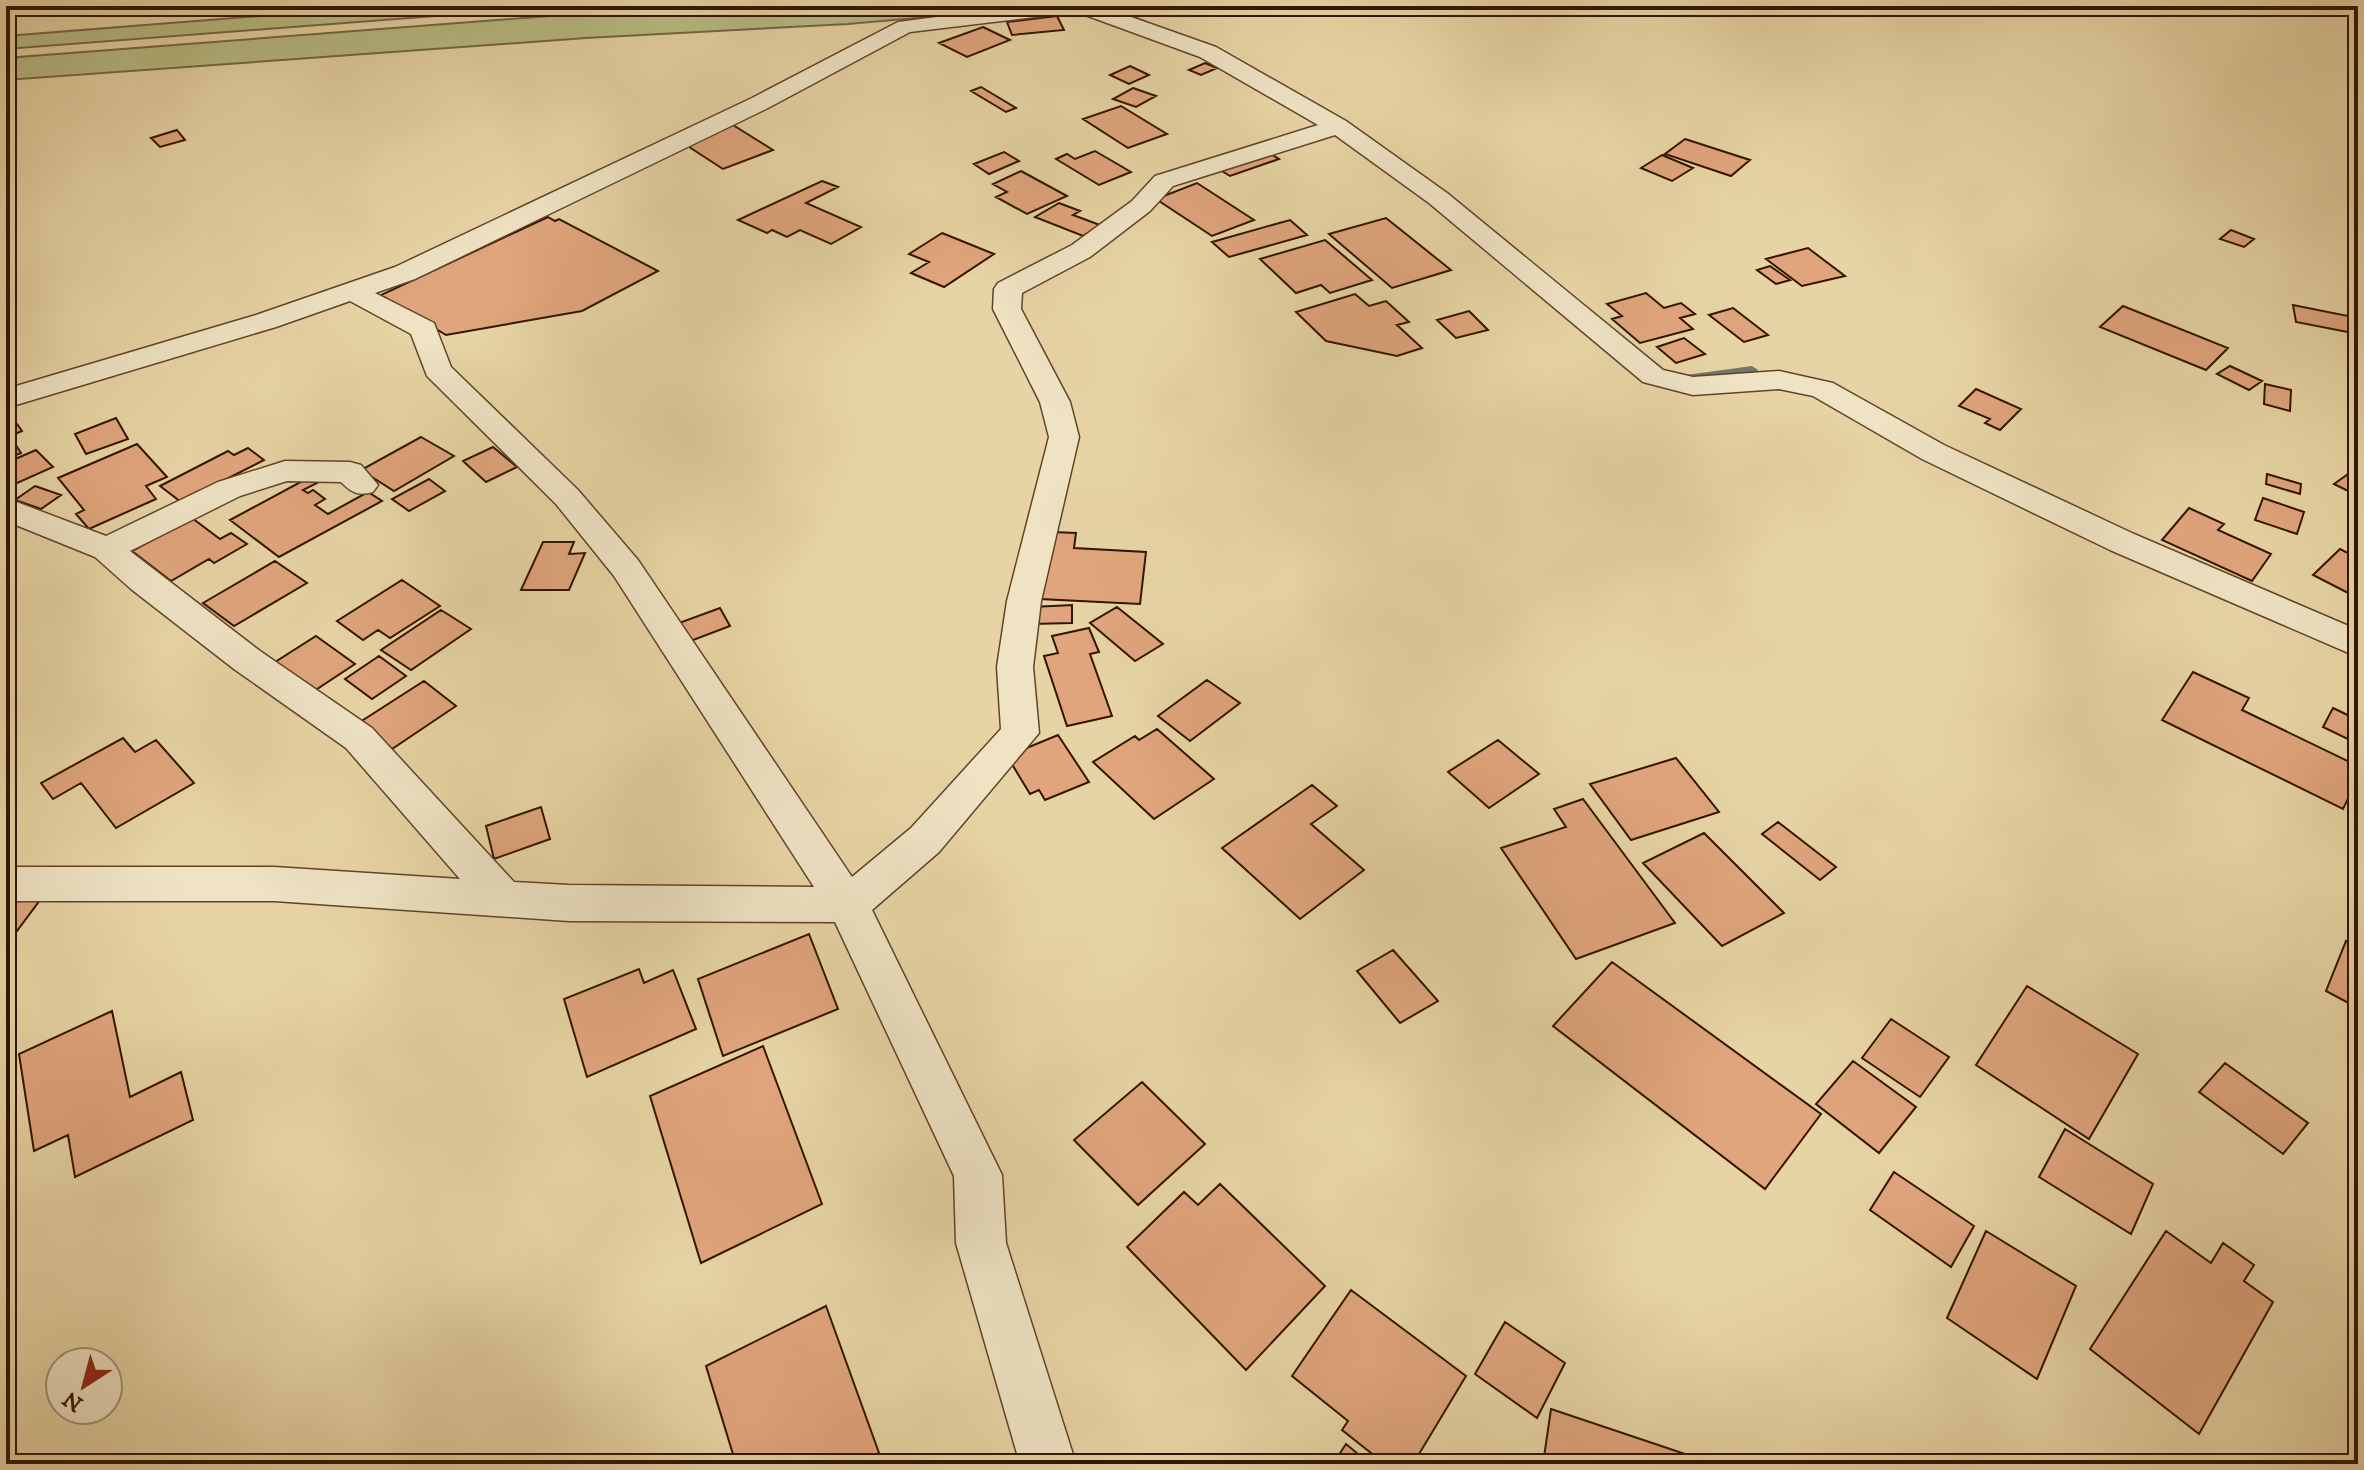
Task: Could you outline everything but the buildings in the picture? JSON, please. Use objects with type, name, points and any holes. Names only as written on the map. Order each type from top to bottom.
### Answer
[{"type":"street","points":[[6,399],[353,292],[405,273],[760,103],[905,26],[1078,6],[1208,52],[1338,126],[1438,198],[1653,376],[1693,386],[1779,380],[1822,389],[1933,452],[2122,542],[2358,644]]},
{"type":"street","points":[[6,884],[274,884],[569,903],[848,905],[925,840],[1020,733],[1015,667],[1024,601],[1064,437],[1055,402],[1007,309],[1008,289],[1081,251],[1141,206],[1164,181],[1218,161],[1338,126]]},
{"type":"street","points":[[353,292],[424,329],[437,370],[567,497],[626,568],[848,905],[978,1175],[981,1243],[1048,1464]]},
{"type":"street","points":[[107,549],[229,489],[285,471],[350,472],[362,485]]},
{"type":"street","points":[[6,509],[107,549],[143,581],[247,660],[359,738],[502,897]]},
{"type":"green space","points":[[388,6],[567,6],[6,49],[6,36]]},
{"type":"green space","points":[[859,6],[1018,9],[848,24],[586,38],[6,80],[6,58],[640,9],[704,13]]},
{"type":"waterway","points":[[1104,6],[1154,26]]},
{"type":"waterway","points":[[1686,379],[1752,370]]}]
